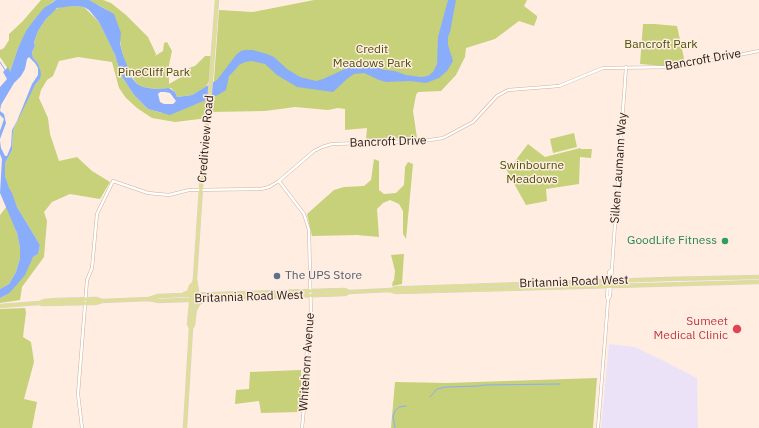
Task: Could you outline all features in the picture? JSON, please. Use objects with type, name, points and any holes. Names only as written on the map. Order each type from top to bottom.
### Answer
[{"type":"main road","name":"Creditview Road","points":[[185,428],[204,146],[217,0]]},
{"type":"main road","name":"Britannia Road West","points":[[149,299],[158,296],[183,295],[205,299],[345,290],[349,292],[390,290],[396,288],[610,280],[759,277]]},
{"type":"main road","name":"Creditview Road","points":[[191,328],[189,324],[197,284],[195,278]]},
{"type":"main road","name":"Britannia Road West","points":[[390,290],[396,292],[759,282]]},
{"type":"main road","points":[[183,295],[188,292],[194,284]]},
{"type":"main road","name":"Britannia Road West","points":[[0,306],[39,303],[44,301],[149,299],[158,301],[194,297],[310,293]]},
{"type":"main road","points":[[194,311],[199,303],[205,299]]},
{"type":"street","name":"Bancroft Drive","points":[[85,301],[87,280],[92,268],[97,214],[113,181],[131,188],[169,196],[189,190],[261,189],[270,187],[279,181],[314,151],[332,144],[423,141],[443,138],[473,122],[497,96],[508,90],[559,86],[603,68],[678,67],[759,51]]},
{"type":"street","name":"Silken Laumann Way","points":[[598,428],[608,300],[610,296],[609,272],[611,270],[626,67]]},
{"type":"street","name":"Whitehorn Avenue","points":[[279,181],[301,210],[308,223],[311,317],[305,368],[305,398],[302,428]]},
{"type":"street","points":[[82,428],[78,394],[85,301]]},
{"type":"shaded area","points":[[609,344],[635,347],[697,378],[698,428],[601,428]]},
{"type":"green space","points":[[41,0],[56,0],[52,2],[34,20],[18,48],[10,72],[0,57],[0,50],[4,48],[9,40],[9,34],[22,22]]},
{"type":"green space","name":"PineCliff Park","points":[[88,0],[103,0],[111,3],[126,15],[148,37],[156,54],[155,56],[163,51],[164,43],[167,42],[172,51],[169,65],[169,84],[181,77],[189,68],[195,66],[205,56],[211,56],[209,81],[206,87],[192,95],[177,97],[171,88],[155,89],[143,87],[137,84],[129,72],[120,41],[107,10]]},
{"type":"green space","name":"Credit Meadows Park","points":[[314,0],[527,0],[524,6],[537,16],[537,18],[534,26],[519,21],[495,39],[466,48],[465,57],[456,75],[441,91],[418,92],[413,111],[417,138],[366,139],[367,128],[345,130],[345,109],[338,108],[328,110],[295,107],[265,111],[211,112],[219,10],[253,12]]},
{"type":"green space","points":[[61,7],[84,7],[99,22],[115,55],[121,75],[134,95],[148,109],[162,113],[196,104],[209,98],[208,118],[175,122],[152,118],[137,108],[126,98],[119,88],[112,62],[78,57],[59,61],[53,76],[47,80],[41,90],[39,98],[48,118],[50,134],[59,161],[77,157],[92,171],[110,182],[100,199],[70,194],[52,202],[44,212],[47,221],[44,257],[22,287],[20,300],[0,303],[0,298],[8,294],[33,257],[38,254],[40,245],[17,207],[5,176],[5,163],[12,150],[13,131],[24,106],[35,85],[40,79],[37,62],[33,58],[32,52],[35,46],[34,42],[38,31],[54,10]]},
{"type":"green space","name":"Bancroft Park","points":[[643,24],[677,26],[685,63],[664,66],[640,64]]},
{"type":"green space","points":[[574,133],[577,147],[553,153],[550,139]]},
{"type":"green space","name":"Swinbourne Meadows","points":[[528,144],[545,157],[580,148],[592,149],[591,158],[580,157],[579,184],[546,189],[547,201],[526,205],[506,169],[512,165]]},
{"type":"green space","points":[[374,159],[379,161],[379,190],[384,194],[396,193],[404,185],[405,167],[408,162],[413,164],[406,239],[403,234],[403,211],[399,204],[390,200],[383,203],[377,209],[379,237],[357,235],[312,236],[307,214],[334,190],[344,187],[364,186],[371,180]]},
{"type":"green space","points":[[7,206],[17,233],[20,258],[16,272],[9,284],[0,289],[0,215]]},
{"type":"green space","points":[[404,254],[402,284],[392,286],[395,271],[391,255]]},
{"type":"green space","points":[[25,308],[26,312],[23,337],[31,342],[34,362],[24,399],[37,402],[32,428],[0,428],[0,309]]},
{"type":"green space","points":[[301,370],[300,412],[261,413],[259,401],[235,404],[236,390],[249,389],[250,372]]},
{"type":"green space","points":[[597,378],[593,428],[391,428],[395,382],[447,383]]},
{"type":"water","points":[[56,0],[89,0],[114,14],[121,33],[120,43],[123,55],[132,78],[137,84],[143,87],[155,89],[169,88],[175,92],[177,97],[192,95],[217,80],[236,55],[245,50],[253,50],[274,57],[287,69],[300,77],[316,81],[358,64],[370,65],[406,75],[421,77],[428,76],[433,72],[437,64],[438,37],[448,0],[456,0],[448,37],[448,45],[453,61],[447,71],[439,78],[426,83],[410,81],[386,82],[364,73],[354,74],[333,92],[297,87],[277,75],[265,64],[252,61],[239,65],[229,76],[226,90],[218,95],[170,115],[148,109],[134,95],[121,75],[115,55],[99,22],[89,10],[84,7],[74,6],[57,8],[46,19],[38,31],[34,42],[35,46],[32,52],[33,58],[37,62],[40,69],[40,79],[35,85],[15,126],[13,131],[12,150],[5,163],[5,176],[17,207],[40,245],[38,254],[33,257],[25,275],[8,294],[0,298],[0,289],[9,284],[16,272],[20,258],[20,248],[17,233],[0,193],[2,159],[0,154],[0,141],[1,148],[5,156],[7,156],[11,146],[12,130],[32,84],[38,75],[38,68],[29,57],[21,76],[14,83],[1,105],[0,111],[0,87],[7,79],[3,72],[8,67],[10,72],[18,48],[26,31],[34,20],[44,8]],"holes":[[[160,92],[170,93],[176,101],[173,104],[164,104],[160,102],[158,94]]]},
{"type":"water","points":[[0,111],[4,114],[6,123],[0,139],[0,131],[4,119],[0,115]]},
{"type":"waterway","points":[[0,62],[5,70]]},
{"type":"waterway","points":[[430,397],[437,389],[446,387],[560,384]]},
{"type":"waterway","points":[[395,428],[393,416],[395,411],[399,407],[406,406]]},
{"type":"place","name":"GoodLife Fitness","points":[[725,241]]},
{"type":"place","name":"The UPS Store","points":[[277,276]]},
{"type":"place","name":"Sumeet Medical Clinic","points":[[737,329]]}]
